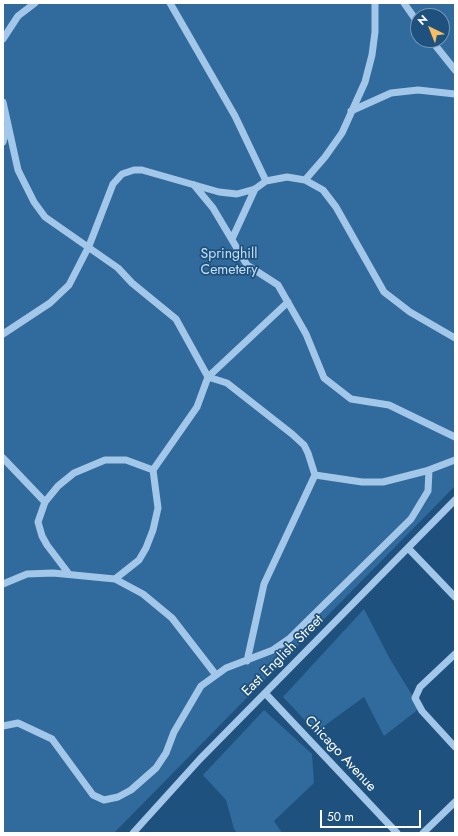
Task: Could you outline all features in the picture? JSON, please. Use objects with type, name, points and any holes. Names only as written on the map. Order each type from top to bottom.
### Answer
[{"type":"street","points":[[3,39],[18,16],[35,3]]},
{"type":"street","points":[[170,3],[234,116],[266,181]]},
{"type":"street","points":[[304,180],[342,134],[366,82],[375,32],[375,3]]},
{"type":"street","points":[[404,3],[410,12]]},
{"type":"street","points":[[437,48],[455,70]]},
{"type":"street","points":[[352,111],[390,93],[418,90],[455,94]]},
{"type":"street","points":[[3,102],[18,170],[34,202],[45,217],[118,268],[132,283],[176,319],[208,378],[227,383],[304,445],[315,476],[264,584],[247,661]]},
{"type":"street","points":[[3,142],[8,124]]},
{"type":"street","points":[[3,334],[50,303],[69,285],[88,246],[113,184],[122,174],[134,170],[142,170],[219,192],[237,194],[255,189],[266,181],[287,177],[304,180],[323,190],[336,207],[384,292],[410,312],[455,338]]},
{"type":"street","points":[[194,185],[213,208],[247,265],[278,285],[306,334],[324,378],[352,399],[389,405],[455,437]]},
{"type":"street","points":[[232,239],[255,189]]},
{"type":"street","points":[[115,579],[139,560],[154,530],[158,508],[153,470],[197,407],[208,378],[288,302]]},
{"type":"street","points":[[3,458],[45,502]]},
{"type":"street","points":[[69,574],[46,545],[42,536],[38,522],[45,502],[58,486],[74,473],[105,460],[126,460],[153,470]]},
{"type":"street","points":[[315,476],[362,482],[384,482],[429,470],[455,460]]},
{"type":"street","points":[[3,726],[18,723],[52,739],[93,795],[104,800],[118,797],[131,790],[156,768],[166,753],[174,732],[201,686],[226,668],[273,650],[298,632],[411,519],[428,492],[429,470]]},
{"type":"street","name":"East English Street","points":[[133,833],[200,759],[455,500]]},
{"type":"street","points":[[408,548],[455,597]]},
{"type":"street","points":[[3,584],[27,574],[69,574],[115,579],[144,594],[172,618],[216,675]]},
{"type":"street","points":[[455,654],[420,687],[415,698],[422,711],[455,747]]},
{"type":"street","name":"Chicago Avenue","points":[[265,693],[397,833]]},
{"type":"street","points":[[423,833],[455,802]]},
{"type":"green space","name":"Springhill Cemetery","points":[[3,3],[455,3],[455,486],[114,833],[3,833]]},
{"type":"green space","points":[[364,609],[390,659],[420,708],[384,736],[364,697],[316,732],[283,697]]},
{"type":"green space","points":[[264,710],[312,754],[314,783],[274,821],[282,833],[237,833],[234,829],[226,800],[203,775]]}]
